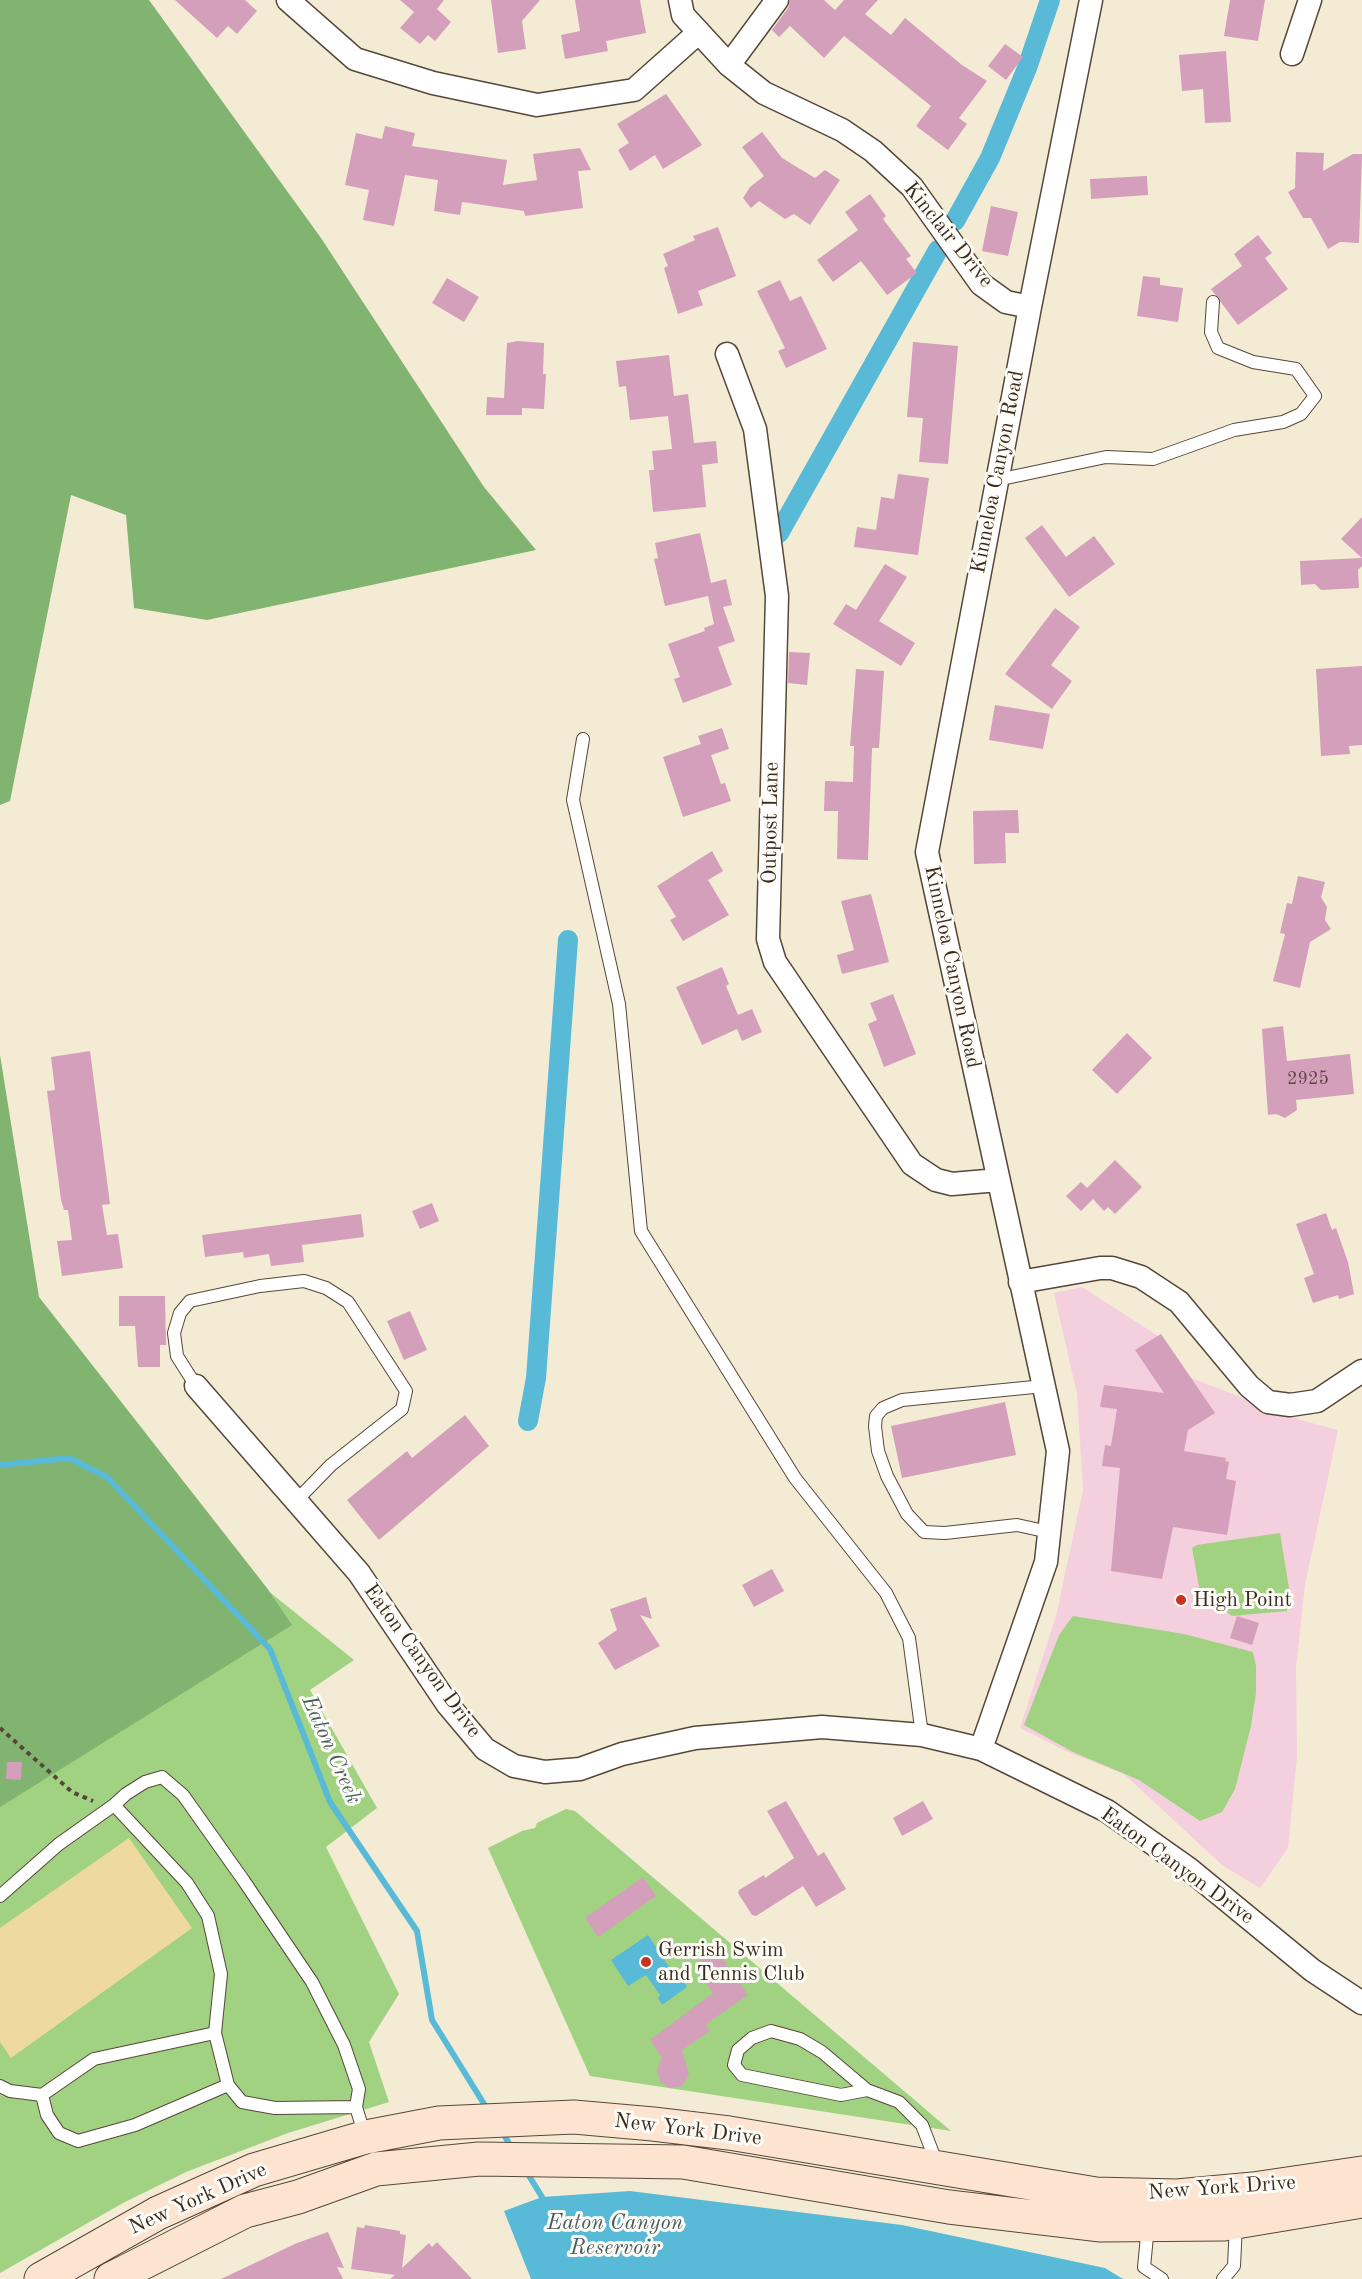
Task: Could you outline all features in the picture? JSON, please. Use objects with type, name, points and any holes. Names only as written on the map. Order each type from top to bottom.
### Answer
[{"type":"main road","name":"New York Drive","points":[[40,2279],[158,2213],[254,2170],[368,2144],[439,2123],[574,2117],[729,2133],[1096,2194],[1178,2196],[1253,2189],[1362,2174]]},
{"type":"main road","name":"New York Drive","points":[[111,2279],[245,2211],[298,2197],[368,2144],[479,2160],[683,2162],[960,2208],[1101,2225],[1236,2222],[1362,2202]]},
{"type":"street","points":[[288,0],[355,59],[433,83],[537,105],[634,90],[699,32]]},
{"type":"street","name":"Kinclair Drive","points":[[680,0],[683,15],[729,65],[764,93],[842,130],[873,151],[912,187],[981,284],[1006,302],[1030,307]]},
{"type":"street","points":[[729,65],[777,0]]},
{"type":"street","name":"Kinneloa Canyon Road","points":[[981,1749],[1046,1562],[1059,1451],[927,852],[1030,307],[1091,0]]},
{"type":"street","points":[[1292,54],[1310,0]]},
{"type":"street","name":"Outpost Lane","points":[[726,354],[755,429],[777,596],[768,939],[775,962],[912,1164],[936,1180],[952,1184],[998,1180]]},
{"type":"street","points":[[1020,1282],[1100,1268],[1119,1270],[1141,1277],[1179,1302],[1249,1386],[1268,1402],[1290,1405],[1317,1401],[1362,1371]]},
{"type":"street","name":"Eaton Canyon Drive","points":[[196,1386],[359,1573],[448,1705],[485,1749],[514,1766],[545,1772],[580,1769],[622,1754],[695,1738],[822,1727],[922,1735],[981,1749],[1107,1811],[1189,1869],[1312,1970],[1362,2003]]},
{"type":"lane","points":[[997,480],[1106,457],[1153,459],[1234,430],[1283,422],[1301,414],[1315,396],[1296,369],[1253,362],[1218,348],[1211,332],[1213,302]]},
{"type":"lane","points":[[583,739],[573,800],[619,1004],[641,1231],[795,1478],[886,1593],[909,1638],[922,1735]]},
{"type":"lane","points":[[196,1386],[177,1356],[174,1333],[180,1313],[190,1301],[260,1286],[304,1281],[326,1288],[348,1302],[406,1391],[402,1409],[332,1465],[297,1500]]},
{"type":"lane","points":[[1044,1386],[902,1400],[890,1404],[876,1416],[874,1426],[878,1451],[887,1476],[914,1524],[924,1532],[1017,1525],[1049,1532]]},
{"type":"lane","points":[[0,1896],[59,1844],[145,1782],[162,1777],[183,1795],[312,1982],[345,2045],[359,2089],[368,2144]]},
{"type":"lane","points":[[114,1805],[187,1883],[208,1916],[221,1974],[215,2033],[228,2085],[242,2102],[275,2108],[368,2144]]},
{"type":"lane","points":[[867,2090],[841,2096],[742,2075],[734,2065],[738,2050],[752,2038],[771,2031],[800,2039],[822,2052],[867,2090],[899,2102],[922,2125],[939,2168]]},
{"type":"lane","points":[[0,2086],[10,2091],[42,2095],[94,2059],[215,2033]]},
{"type":"lane","points":[[42,2095],[47,2115],[59,2133],[78,2141],[135,2125],[228,2085]]},
{"type":"lane","points":[[1223,2279],[1234,2266],[1236,2222]]},
{"type":"lane","points":[[1148,2224],[1144,2267],[1162,2279]]},
{"type":"path","points":[[0,1728],[72,1792],[89,1800],[114,1805]]},
{"type":"shaded area","name":"High Point","points":[[1082,1287],[1166,1341],[1191,1378],[1304,1421],[1338,1430],[1305,1585],[1296,1668],[1297,1756],[1288,1848],[1260,1888],[1222,1865],[1124,1774],[1070,1753],[1020,1728],[1056,1616],[1083,1490],[1077,1394],[1054,1293]]},
{"type":"green space","points":[[0,0],[149,0],[321,238],[484,487],[536,550],[207,620],[134,608],[126,515],[71,495],[10,801],[0,805]]},
{"type":"green space","points":[[0,1055],[39,1297],[267,1588],[292,1625],[0,1807]]},
{"type":"green space","points":[[0,1375],[354,1660],[310,1690],[377,1808],[326,1847],[399,1994],[369,2042],[389,2102],[288,2133],[186,2172],[123,2203],[0,2273]]},
{"type":"green space","points":[[1280,1533],[1292,1607],[1287,1608],[1287,1611],[1232,1616],[1200,1592],[1192,1548],[1197,1545]]},
{"type":"green space","points":[[1073,1616],[1184,1634],[1253,1652],[1256,1666],[1256,1693],[1251,1726],[1235,1789],[1222,1812],[1200,1821],[1139,1780],[1073,1752],[1024,1725],[1059,1635]]},
{"type":"green space","name":"Gerrish Swim and Tennis Club","points":[[566,1809],[575,1811],[951,2131],[590,2076],[488,1848],[522,1831],[535,1828],[537,1823]]},
{"type":"sand","points":[[129,1838],[192,1928],[11,2058],[0,2042],[0,1928]]},
{"type":"water","points":[[648,1935],[679,1982],[683,1980],[687,1987],[662,2005],[658,1998],[660,1995],[646,1975],[628,1986],[611,1960]]},
{"type":"water","name":"Eaton Canyon Reservoir","points":[[630,2191],[902,2225],[1105,2268],[1123,2279],[531,2279],[504,2211],[542,2197]]},
{"type":"building","points":[[175,0],[245,0],[257,11],[237,34],[228,26],[217,38]]},
{"type":"building","points":[[400,0],[444,0],[437,9],[451,22],[435,41],[428,35],[420,44],[400,28],[414,12]]},
{"type":"building","points":[[491,0],[540,0],[522,21],[526,49],[498,53]]},
{"type":"building","points":[[575,0],[640,0],[646,33],[606,41],[608,51],[565,59],[561,35],[580,31]]},
{"type":"building","points":[[790,0],[824,0],[835,10],[844,0],[878,0],[865,14],[891,35],[905,18],[962,65],[987,81],[959,118],[967,124],[948,150],[916,126],[931,106],[844,36],[824,58],[790,26],[779,37],[772,30],[788,8]]},
{"type":"building","points":[[1230,0],[1265,0],[1258,41],[1224,36]]},
{"type":"building","points":[[1005,44],[1023,57],[1006,80],[988,66]]},
{"type":"building","points":[[1226,51],[1231,122],[1205,123],[1203,89],[1182,91],[1179,55]]},
{"type":"building","points":[[666,94],[702,145],[663,169],[655,155],[630,171],[618,150],[629,143],[617,124]]},
{"type":"building","points":[[385,126],[415,133],[412,146],[507,160],[503,185],[537,180],[533,154],[580,148],[591,170],[578,171],[583,208],[525,216],[524,211],[462,202],[460,215],[434,211],[438,180],[405,175],[394,226],[363,220],[369,190],[345,185],[356,133],[382,139]]},
{"type":"building","points":[[762,132],[782,158],[815,178],[825,170],[840,180],[810,225],[794,214],[785,219],[759,201],[751,208],[743,198],[750,187],[764,176],[742,147]]},
{"type":"building","points":[[1296,152],[1324,153],[1323,171],[1353,154],[1362,154],[1359,243],[1340,242],[1328,249],[1311,218],[1303,218],[1288,192],[1295,188]]},
{"type":"building","points":[[1147,176],[1148,195],[1091,199],[1090,179]]},
{"type":"building","points":[[870,194],[886,216],[883,219],[911,256],[906,259],[917,273],[887,295],[861,261],[833,282],[817,260],[858,230],[845,212]]},
{"type":"building","points":[[991,206],[1018,212],[1008,256],[982,251]]},
{"type":"building","points":[[718,227],[736,276],[698,291],[703,305],[678,314],[664,268],[668,266],[663,254],[695,240],[693,236]]},
{"type":"building","points":[[1258,235],[1272,253],[1265,258],[1288,289],[1238,325],[1211,289],[1242,266],[1234,254]]},
{"type":"building","points":[[1143,276],[1160,278],[1160,285],[1183,288],[1178,322],[1137,316]]},
{"type":"building","points":[[447,278],[479,297],[464,322],[432,303]]},
{"type":"building","points":[[780,280],[790,301],[801,296],[827,349],[786,368],[778,351],[785,348],[757,291]]},
{"type":"building","points":[[518,341],[544,343],[543,374],[546,374],[544,409],[522,408],[522,415],[486,415],[487,397],[504,398],[507,343]]},
{"type":"building","points":[[913,342],[958,346],[948,464],[919,462],[923,418],[907,417]]},
{"type":"building","points":[[669,355],[674,396],[688,394],[694,443],[716,441],[718,463],[702,465],[706,507],[653,512],[649,470],[654,470],[652,451],[672,449],[668,416],[630,420],[626,386],[619,387],[616,361]]},
{"type":"building","points":[[898,474],[929,478],[918,555],[854,547],[857,527],[876,530],[881,497],[894,499]]},
{"type":"building","points":[[1362,517],[1362,558],[1341,539]]},
{"type":"building","points":[[1042,525],[1066,557],[1094,536],[1115,564],[1069,597],[1025,538]]},
{"type":"building","points":[[700,533],[711,583],[726,579],[732,605],[723,607],[735,641],[718,647],[732,685],[683,703],[674,679],[680,677],[668,644],[705,631],[704,628],[714,624],[708,596],[665,606],[654,559],[658,558],[655,543]]},
{"type":"building","points":[[1362,558],[1362,566],[1358,570],[1359,588],[1321,590],[1315,584],[1301,585],[1300,561]]},
{"type":"building","points":[[885,564],[907,577],[879,621],[915,643],[901,666],[833,624],[846,604],[856,610]]},
{"type":"building","points":[[1055,608],[1080,627],[1051,665],[1072,681],[1052,709],[1005,674]]},
{"type":"building","points":[[789,652],[810,653],[807,685],[788,683]]},
{"type":"building","points":[[1362,666],[1362,745],[1349,746],[1350,754],[1321,756],[1316,669]]},
{"type":"building","points":[[856,669],[884,671],[879,748],[872,748],[868,860],[837,859],[838,811],[824,811],[825,781],[853,782],[854,746],[850,746]]},
{"type":"building","points":[[995,705],[1050,714],[1043,749],[989,740]]},
{"type":"building","points":[[722,728],[729,749],[711,755],[721,784],[725,783],[731,801],[683,817],[663,757],[701,744],[698,736]]},
{"type":"building","points":[[1018,810],[1019,833],[1005,833],[1006,863],[974,864],[973,811]]},
{"type":"building","points":[[712,851],[723,871],[708,880],[729,915],[683,941],[670,920],[676,917],[657,886]]},
{"type":"building","points":[[1298,876],[1325,882],[1321,897],[1327,907],[1325,920],[1331,929],[1310,942],[1300,988],[1273,981],[1285,934],[1280,933],[1287,903],[1292,904]]},
{"type":"building","points":[[871,894],[889,962],[842,974],[837,955],[854,950],[841,901]]},
{"type":"building","points":[[722,967],[729,984],[726,986],[738,1015],[752,1009],[762,1032],[742,1041],[737,1029],[702,1045],[676,987]]},
{"type":"building","points":[[893,994],[916,1054],[884,1067],[868,1024],[877,1020],[870,1003]]},
{"type":"building","points":[[1283,1026],[1287,1061],[1350,1054],[1354,1094],[1296,1100],[1297,1110],[1285,1118],[1276,1114],[1268,1115],[1262,1029]]},
{"type":"building","points":[[1127,1033],[1152,1058],[1117,1094],[1092,1070]]},
{"type":"building","points":[[90,1051],[110,1204],[102,1205],[107,1235],[118,1234],[123,1268],[62,1276],[57,1241],[72,1240],[68,1210],[64,1210],[61,1200],[47,1091],[55,1090],[51,1057]]},
{"type":"building","points":[[1115,1160],[1142,1187],[1115,1214],[1108,1207],[1104,1211],[1093,1199],[1081,1211],[1066,1196],[1081,1182],[1087,1188]]},
{"type":"building","points":[[432,1203],[439,1221],[420,1229],[412,1211]]},
{"type":"building","points":[[1326,1213],[1332,1230],[1336,1228],[1348,1262],[1354,1294],[1339,1299],[1338,1295],[1313,1303],[1304,1278],[1314,1274],[1296,1224]]},
{"type":"building","points":[[361,1214],[364,1237],[302,1245],[304,1262],[271,1266],[269,1254],[244,1258],[243,1252],[205,1257],[202,1235]]},
{"type":"building","points":[[119,1296],[165,1296],[166,1345],[160,1345],[160,1367],[138,1367],[135,1326],[119,1326]]},
{"type":"building","points":[[410,1311],[427,1350],[404,1360],[387,1321]]},
{"type":"building","points":[[1161,1334],[1215,1413],[1188,1430],[1184,1451],[1226,1458],[1225,1461],[1229,1462],[1226,1479],[1236,1481],[1227,1535],[1173,1527],[1162,1579],[1111,1571],[1120,1468],[1102,1466],[1105,1445],[1111,1446],[1117,1409],[1100,1407],[1104,1385],[1164,1393],[1135,1350]]},
{"type":"building","points":[[1005,1402],[1016,1455],[902,1478],[891,1426]]},
{"type":"building","points":[[465,1415],[489,1446],[379,1540],[347,1500],[407,1451],[412,1458]]},
{"type":"building","points":[[772,1569],[784,1591],[754,1607],[742,1585]]},
{"type":"building","points":[[646,1597],[652,1619],[640,1615],[660,1646],[615,1670],[598,1643],[617,1630],[610,1609]]},
{"type":"building","points":[[1237,1616],[1259,1623],[1252,1645],[1230,1638]]},
{"type":"building","points":[[7,1762],[22,1762],[21,1780],[6,1779]]},
{"type":"building","points":[[786,1801],[818,1856],[824,1852],[846,1889],[816,1907],[803,1886],[756,1916],[752,1915],[738,1893],[739,1890],[764,1875],[765,1878],[794,1858],[767,1811]]},
{"type":"building","points":[[923,1801],[933,1819],[902,1836],[893,1818]]},
{"type":"building","points":[[643,1877],[656,1896],[598,1937],[585,1918]]},
{"type":"building","points":[[716,1950],[748,1995],[706,2024],[710,2031],[682,2050],[689,2075],[682,2086],[670,2088],[660,2082],[657,2069],[662,2058],[650,2040],[713,1993],[694,1965]]},
{"type":"building","points":[[365,2225],[400,2231],[400,2234],[406,2235],[402,2268],[429,2243],[432,2247],[437,2242],[472,2279],[390,2279],[395,2275],[351,2269],[357,2227],[364,2228]]},
{"type":"building","points":[[328,2232],[344,2268],[337,2267],[343,2279],[221,2279],[297,2243]]},
{"type":"waterway","points":[[955,221],[990,158],[1027,68],[1050,0]]},
{"type":"waterway","points":[[779,533],[938,250]]},
{"type":"waterway","points":[[528,1421],[536,1378],[568,940]]},
{"type":"waterway","name":"Eaton Creek","points":[[0,1465],[69,1458],[107,1477],[270,1649],[330,1802],[417,1931],[432,2020],[489,2112]]},
{"type":"waterway","name":"Eaton Creek","points":[[501,2130],[513,2150]]},
{"type":"waterway","name":"Eaton Creek","points":[[526,2171],[542,2197]]},
{"type":"place","name":"High Point","points":[[1181,1600]]},
{"type":"place","name":"Gerrish Swim and Tennis Club","points":[[646,1962]]}]
